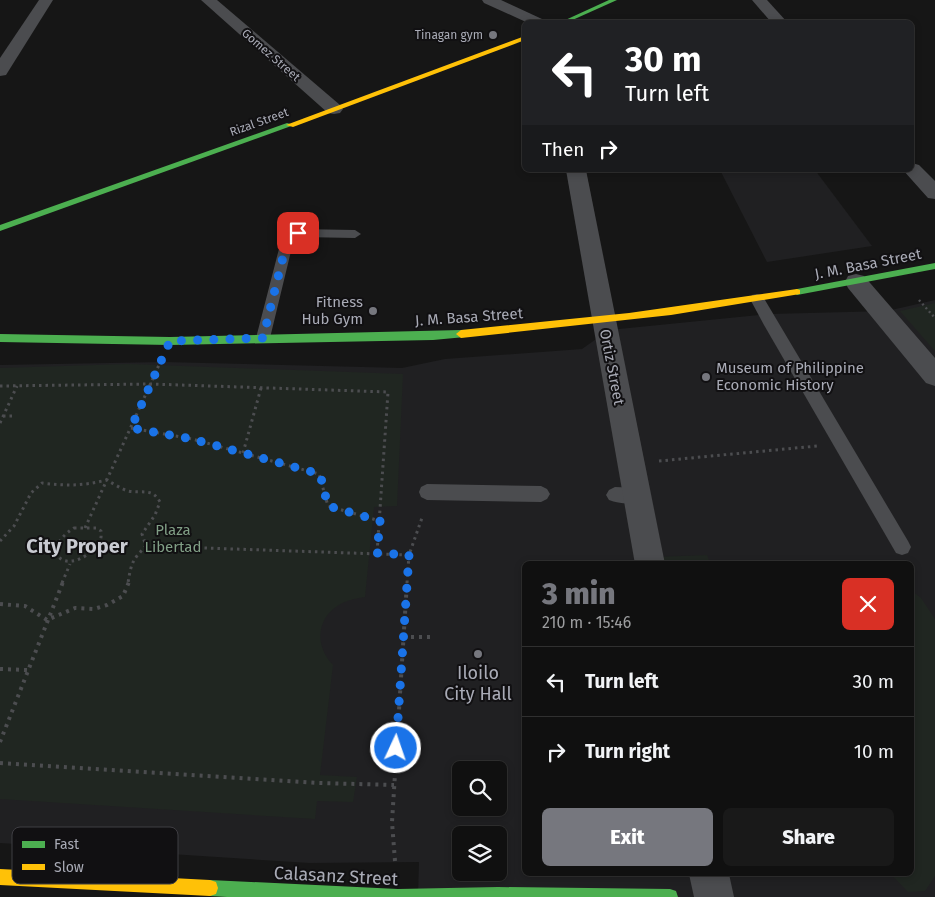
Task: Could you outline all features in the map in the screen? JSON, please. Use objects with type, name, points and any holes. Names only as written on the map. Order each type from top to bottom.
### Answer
[{"type":"main road","points":[[569,20],[614,0]]},
{"type":"main road","name":"Rizal Street","points":[[0,228],[334,109],[522,39]]},
{"type":"main road","name":"J. M. Basa Street","points":[[0,338],[170,341],[433,336],[580,323],[757,299],[935,266]]},
{"type":"main road","name":"Calasanz Street","points":[[0,877],[12,882]]},
{"type":"main road","name":"Calasanz Street","points":[[24,888],[398,897],[670,897]]},
{"type":"street","points":[[0,71],[5,56],[46,0]]},
{"type":"street","name":"Gomez Street","points":[[208,0],[334,109]]},
{"type":"street","points":[[489,0],[534,20]]},
{"type":"street","points":[[759,0],[776,20]]},
{"type":"street","points":[[914,171],[935,192]]},
{"type":"street","name":"Ortiz Street","points":[[576,172],[630,464],[626,495],[649,561]]},
{"type":"street","points":[[856,282],[935,376]]},
{"type":"street","points":[[710,876],[714,897]]},
{"type":"lane","points":[[263,338],[286,245],[290,239],[298,233],[356,234]]},
{"type":"lane","points":[[757,299],[902,547]]},
{"type":"lane","points":[[426,499],[541,494]]},
{"type":"path","points":[[919,300],[935,318]]},
{"type":"path","points":[[85,528],[170,341]]},
{"type":"path","points":[[0,386],[151,384],[388,392],[377,553]]},
{"type":"path","points":[[0,423],[17,386]]},
{"type":"path","points":[[243,453],[261,388]]},
{"type":"path","points":[[3,416],[13,416]]},
{"type":"path","points":[[131,428],[192,439],[320,474],[328,506],[380,521]]},
{"type":"path","points":[[630,464],[840,443]]},
{"type":"path","points":[[0,540],[14,527],[24,509],[30,490],[42,482],[67,486],[106,480],[129,490],[148,491],[156,496],[160,502],[159,512],[147,523],[142,534],[146,546]]},
{"type":"path","points":[[398,897],[392,822],[409,555],[426,499]]},
{"type":"path","points":[[74,528],[85,528],[96,528],[101,531],[102,536],[99,544],[84,559],[70,564],[60,560],[56,553],[56,545],[60,536],[74,528]]},
{"type":"path","points":[[47,620],[75,608],[94,609],[107,605],[123,596],[129,582],[129,570],[134,558],[146,546],[409,555]]},
{"type":"path","points":[[0,742],[70,564]]},
{"type":"path","points":[[0,604],[16,603],[37,612],[47,620]]},
{"type":"path","points":[[404,637],[432,637]]},
{"type":"path","points":[[0,668],[28,670]]},
{"type":"path","points":[[0,763],[319,783],[394,785]]},
{"type":"shaded area","points":[[721,172],[816,172],[872,246],[767,262]]},
{"type":"shaded area","points":[[935,300],[935,897],[418,897],[419,862],[310,863],[178,854],[178,827],[12,827],[12,844],[0,843],[0,365],[164,362],[402,368],[445,359],[582,349],[609,330],[770,314],[887,311]]},
{"type":"green space","points":[[935,303],[935,351],[900,311]]},
{"type":"green space","name":"Plaza Libertad","points":[[128,364],[403,374],[397,506],[374,507],[365,597],[342,603],[333,609],[323,623],[321,632],[323,649],[333,665],[320,775],[357,777],[353,802],[317,801],[315,819],[0,799],[0,368]]},
{"type":"green space","points":[[707,555],[709,561],[656,561],[655,557]]},
{"type":"green space","points":[[914,593],[921,598],[935,619],[935,876],[925,891],[908,892],[893,876],[914,876]]},
{"type":"traffic: fast","points":[[569,20],[614,0]]},
{"type":"traffic: fast","points":[[0,228],[290,125]]},
{"type":"traffic: fast","points":[[797,292],[935,266]]},
{"type":"traffic: fast","points":[[0,338],[170,341],[461,334]]},
{"type":"traffic: fast","points":[[210,888],[398,897],[498,895],[670,897]]},
{"type":"traffic: slow","points":[[290,125],[522,39]]},
{"type":"traffic: slow","points":[[461,334],[629,317],[797,292]]},
{"type":"traffic: slow","points":[[0,877],[12,878]]},
{"type":"traffic: slow","points":[[134,884],[210,888]]},
{"type":"place","name":"Tinagan gym","points":[[493,35]]},
{"type":"place","name":"Fitness Hub Gym","points":[[373,311]]},
{"type":"place","name":"Museum of Philippine Economic History","points":[[706,377]]},
{"type":"place","name":"Iloilo City Hall","points":[[478,654]]},
{"type":"district","name":"City Proper","points":[[77,546]]},
{"type":"route","points":[[298,233],[286,245],[263,338],[170,341],[131,428],[172,434],[320,474],[328,506],[380,521],[377,553],[409,555],[396,748]]}]
